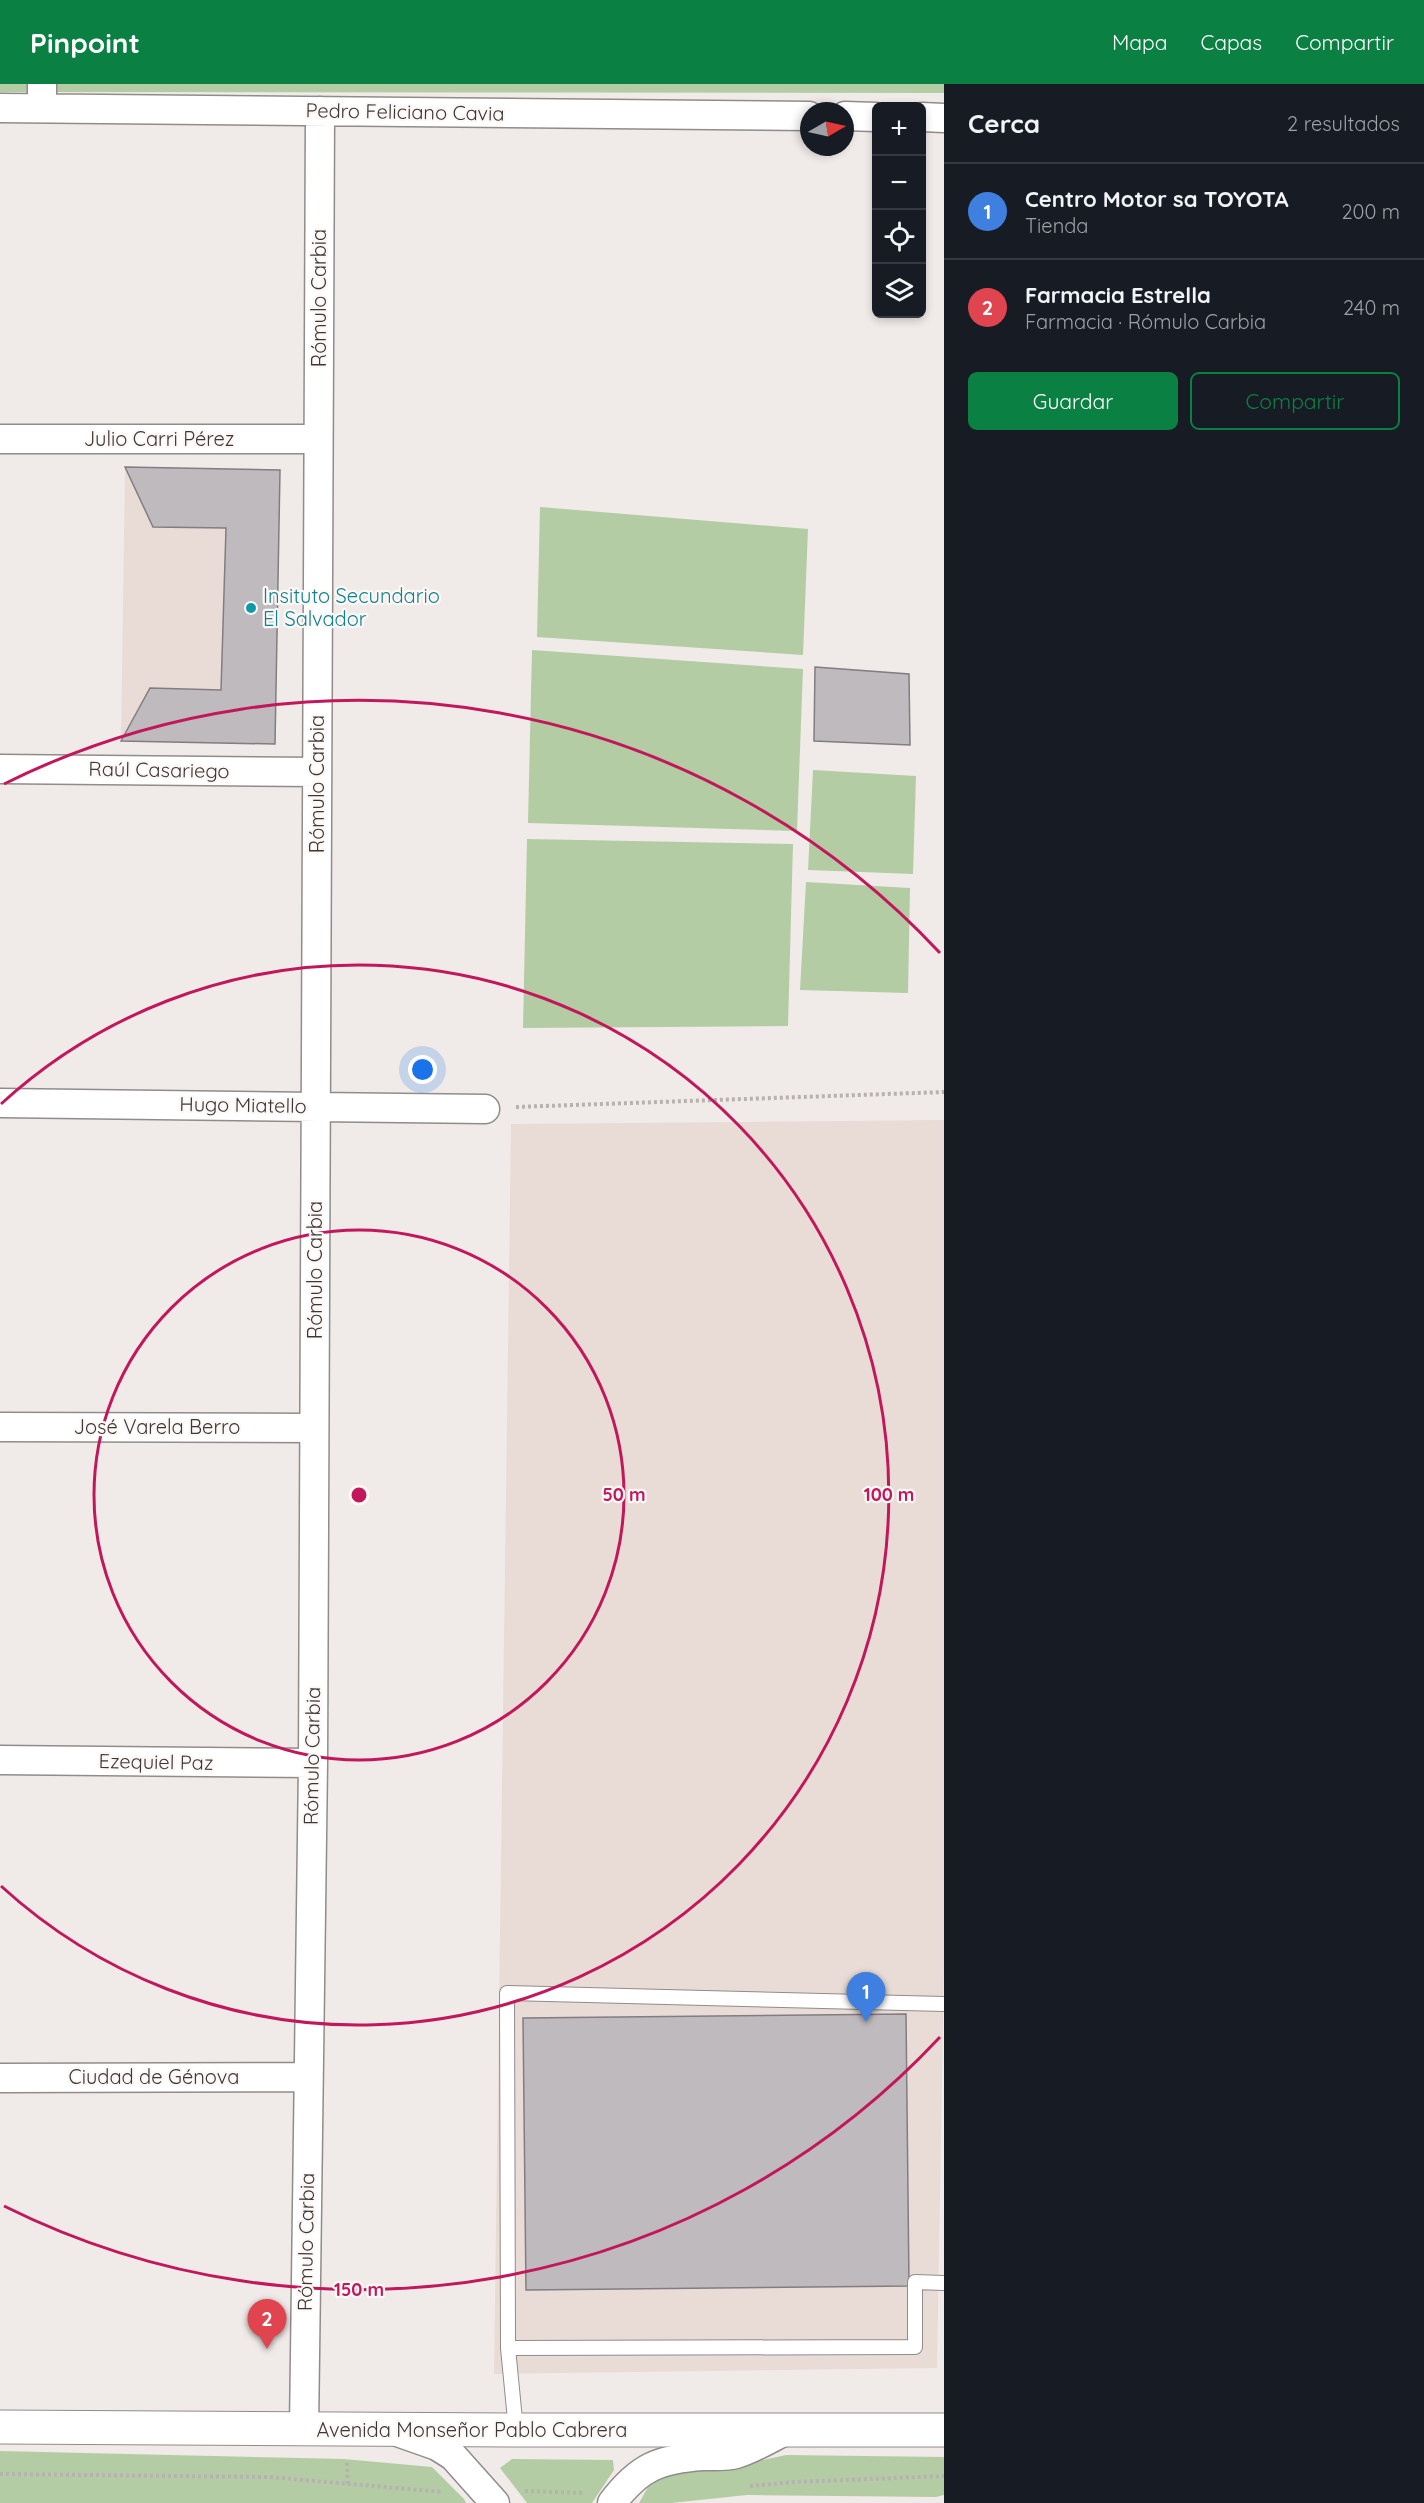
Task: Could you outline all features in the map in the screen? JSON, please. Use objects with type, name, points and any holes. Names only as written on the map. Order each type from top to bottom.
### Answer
[{"type":"main road","name":"Avenida Monseñor Pablo Cabrera","points":[[0,2427],[944,2430]]},
{"type":"street","name":"Pedro Feliciano Cavia","points":[[0,108],[42,96],[320,111],[800,116]]},
{"type":"street","name":"Rómulo Carbia","points":[[304,2429],[313,1763],[320,111]]},
{"type":"street","points":[[854,117],[872,117]]},
{"type":"street","points":[[926,117],[944,118]]},
{"type":"street","name":"Julio Carri Pérez","points":[[0,439],[318,439]]},
{"type":"street","name":"Raúl Casariego","points":[[0,769],[317,772]]},
{"type":"street","name":"Hugo Miatello","points":[[0,1103],[486,1109]]},
{"type":"street","name":"José Varela Berro","points":[[0,1427],[314,1428]]},
{"type":"street","name":"Ezequiel Paz","points":[[0,1760],[313,1763]]},
{"type":"street","name":"Ciudad de Génova","points":[[0,2078],[308,2077]]},
{"type":"street","points":[[391,2430],[437,2446],[453,2456],[495,2503]]},
{"type":"street","points":[[612,2503],[631,2479],[662,2462],[735,2454],[787,2430]]},
{"type":"lane","points":[[516,2430],[507,2348],[507,1993],[944,2004]]},
{"type":"lane","points":[[507,2348],[915,2347],[915,2282],[944,2283]]},
{"type":"path","points":[[486,1109],[944,1092]]},
{"type":"shaded area","points":[[125,467],[280,470],[275,744],[121,741]]},
{"type":"shaded area","points":[[944,1120],[944,1965],[937,2368],[494,2374],[511,1124]]},
{"type":"green space","points":[[0,84],[944,84],[944,93],[0,92]]},
{"type":"green space","points":[[540,507],[808,529],[803,655],[537,637]]},
{"type":"green space","points":[[532,650],[803,669],[797,831],[528,823]]},
{"type":"green space","points":[[813,770],[916,776],[913,874],[808,870]]},
{"type":"green space","points":[[527,839],[793,844],[788,1026],[523,1028]]},
{"type":"green space","points":[[806,882],[910,888],[908,993],[800,990]]},
{"type":"green space","points":[[0,2451],[344,2459],[432,2467],[466,2503],[0,2503]]},
{"type":"green space","points":[[786,2455],[944,2457],[944,2495],[936,2497],[747,2495],[671,2503],[639,2503],[648,2487],[667,2474],[749,2463]]},
{"type":"green space","points":[[512,2459],[613,2460],[614,2470],[592,2503],[527,2503],[500,2468]]},
{"type":"building","name":"Insituto Secundario El Salvador","points":[[125,467],[280,470],[275,744],[121,741],[150,688],[221,690],[226,528],[153,527]]},
{"type":"building","points":[[815,667],[909,674],[910,745],[814,741]]},
{"type":"building","points":[[906,2014],[909,2286],[526,2290],[523,2018]]},
{"type":"place","name":"Insituto Secundario El Salvador","points":[[251,608]]},
{"type":"place","name":"Centro Motor sa TOYOTA","points":[[866,2022]]},
{"type":"place","name":"Farmacia Estrella","points":[[267,2349]]}]
